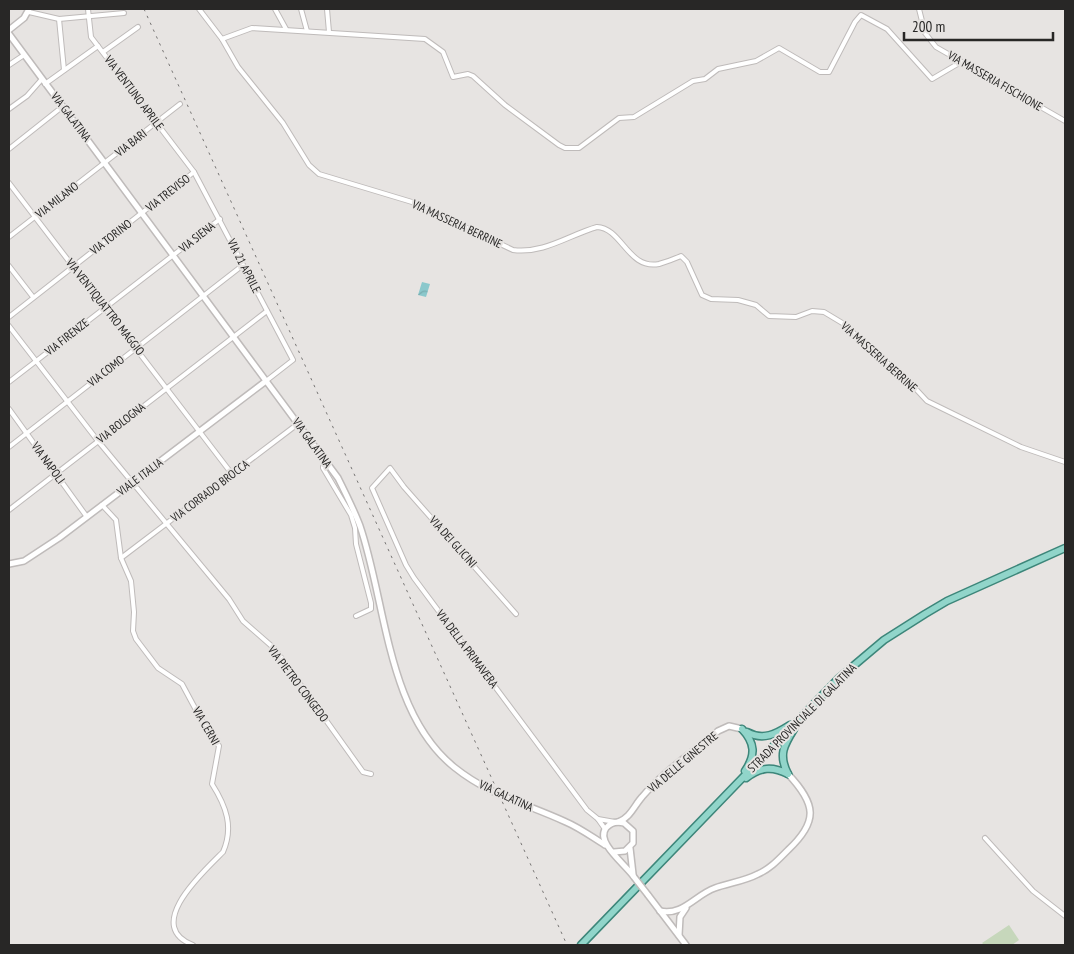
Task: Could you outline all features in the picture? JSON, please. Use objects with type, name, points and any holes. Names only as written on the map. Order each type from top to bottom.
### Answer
[{"type":"main road","name":"STRADA PROVINCIALE DI GALATINA","points":[[581,945],[839,678],[884,640],[947,601],[1065,548]]},
{"type":"main road","points":[[742,729],[761,737],[772,735],[800,719]]},
{"type":"main road","points":[[788,774],[783,764],[782,753],[784,744],[800,719]]},
{"type":"main road","points":[[733,788],[751,762],[754,750],[750,738],[742,729]]},
{"type":"main road","points":[[733,788],[763,768],[778,769],[788,774]]},
{"type":"street","name":"VIA VENTUNO APRILE","points":[[88,9],[91,37],[194,172]]},
{"type":"street","name":"VIA MASSERIA BERRINE","points":[[199,9],[222,39],[238,67],[283,123],[309,165],[319,174],[412,202],[513,250],[529,251],[548,246],[597,227],[603,227],[630,254],[644,262],[659,264],[682,256],[687,262],[702,295],[711,299],[738,300],[756,306],[769,316],[796,317],[812,311],[824,312],[844,324],[880,358],[900,372],[926,401],[1022,448],[1065,462]]},
{"type":"street","points":[[275,9],[286,29]]},
{"type":"street","points":[[301,9],[307,31]]},
{"type":"street","points":[[327,9],[329,32]]},
{"type":"street","name":"VIA MASSERIA FISCHIONE","points":[[919,9],[929,41],[960,62],[1065,121]]},
{"type":"street","points":[[9,30],[29,10],[59,19],[124,12]]},
{"type":"street","points":[[222,39],[252,28],[425,39],[443,52],[453,78],[468,74],[474,76],[506,105],[559,145],[573,149],[585,144],[619,118],[634,117],[693,82],[705,79],[718,69],[756,61],[773,50],[784,49],[825,74],[829,72],[855,22],[861,15],[887,29],[932,79],[960,62]]},
{"type":"street","points":[[59,19],[64,70]]},
{"type":"street","points":[[103,52],[138,27]]},
{"type":"street","name":"VIA GALATINA","points":[[9,34],[338,478],[361,527],[402,688],[421,728],[452,765],[490,792],[566,822],[605,845]]},
{"type":"street","points":[[9,109],[44,81],[64,70],[98,46]]},
{"type":"street","points":[[9,65],[24,55]]},
{"type":"street","name":"VIA BARI","points":[[105,163],[180,104]]},
{"type":"street","points":[[9,149],[62,106]]},
{"type":"street","name":"VIA MILANO","points":[[9,237],[105,163]]},
{"type":"street","name":"VIA TREVISO","points":[[142,213],[194,172]]},
{"type":"street","name":"VIA 21 APRILE","points":[[194,172],[293,360],[266,381]]},
{"type":"street","name":"VIA VENTIQUATTRO MAGGIO","points":[[9,183],[137,347],[232,474]]},
{"type":"street","name":"VIA TORINO","points":[[9,317],[142,213]]},
{"type":"street","name":"VIA SIENA","points":[[173,255],[220,219]]},
{"type":"street","name":"VIA FIRENZE","points":[[9,382],[173,255]]},
{"type":"street","name":"VIA COMO","points":[[9,447],[243,265]]},
{"type":"street","points":[[9,266],[33,297]]},
{"type":"street","name":"VIA BOLOGNA","points":[[9,510],[267,311]]},
{"type":"street","name":"VIA PIETRO CONGEDO","points":[[9,326],[98,440],[229,599],[243,621],[275,649],[363,772],[371,774]]},
{"type":"street","name":"VIALE ITALIA","points":[[9,564],[24,561],[38,553],[266,381]]},
{"type":"street","name":"VIA NAPOLI","points":[[9,409],[87,517]]},
{"type":"street","name":"VIA CORRADO BROCCA","points":[[121,558],[299,423]]},
{"type":"street","points":[[323,457],[323,468],[353,521],[356,544],[371,603],[371,609],[356,616]]},
{"type":"street","name":"VIA DEI GLICINI","points":[[390,468],[404,487],[516,614]]},
{"type":"street","name":"VIA DELLA PRIMAVERA","points":[[390,468],[372,488],[406,565],[586,810],[598,818],[624,823],[632,829]]},
{"type":"street","name":"VIA CERNI","points":[[102,505],[116,520],[121,558],[131,581],[134,612],[133,632],[136,639],[158,668],[182,684],[203,723],[219,746],[212,784],[226,810],[228,837],[223,852],[183,897],[172,920],[175,931],[181,938],[193,945]]},
{"type":"street","name":"VIA DELLE GINESTRE","points":[[616,822],[624,820],[652,785],[718,731],[729,726],[742,729]]},
{"type":"street","points":[[660,911],[675,912],[713,889],[759,874],[800,839],[807,829],[811,809],[801,788],[788,774]]},
{"type":"street","points":[[632,811],[634,840],[630,848],[634,876]]},
{"type":"street","name":"VIA DELLA PRIMAVERA","points":[[598,818],[604,832],[605,845]]},
{"type":"street","points":[[604,832],[616,822]]},
{"type":"street","name":"VIA GALATINA","points":[[586,833],[604,832]]},
{"type":"street","points":[[985,838],[1034,891],[1065,916]]},
{"type":"street","points":[[605,845],[614,852],[634,876],[686,945]]},
{"type":"street","points":[[614,852],[622,852],[630,848]]},
{"type":"street","points":[[679,935],[680,917],[686,907]]},
{"type":"street","points":[[669,922],[675,912]]},
{"type":"street","points":[[669,922],[680,917]]},
{"type":"green space","points":[[1009,925],[1019,940],[1012,945],[984,945],[982,943]]},
{"type":"water","points":[[422,282],[430,284],[426,297],[418,295]]},
{"type":"railway","points":[[144,9],[567,945]]}]
